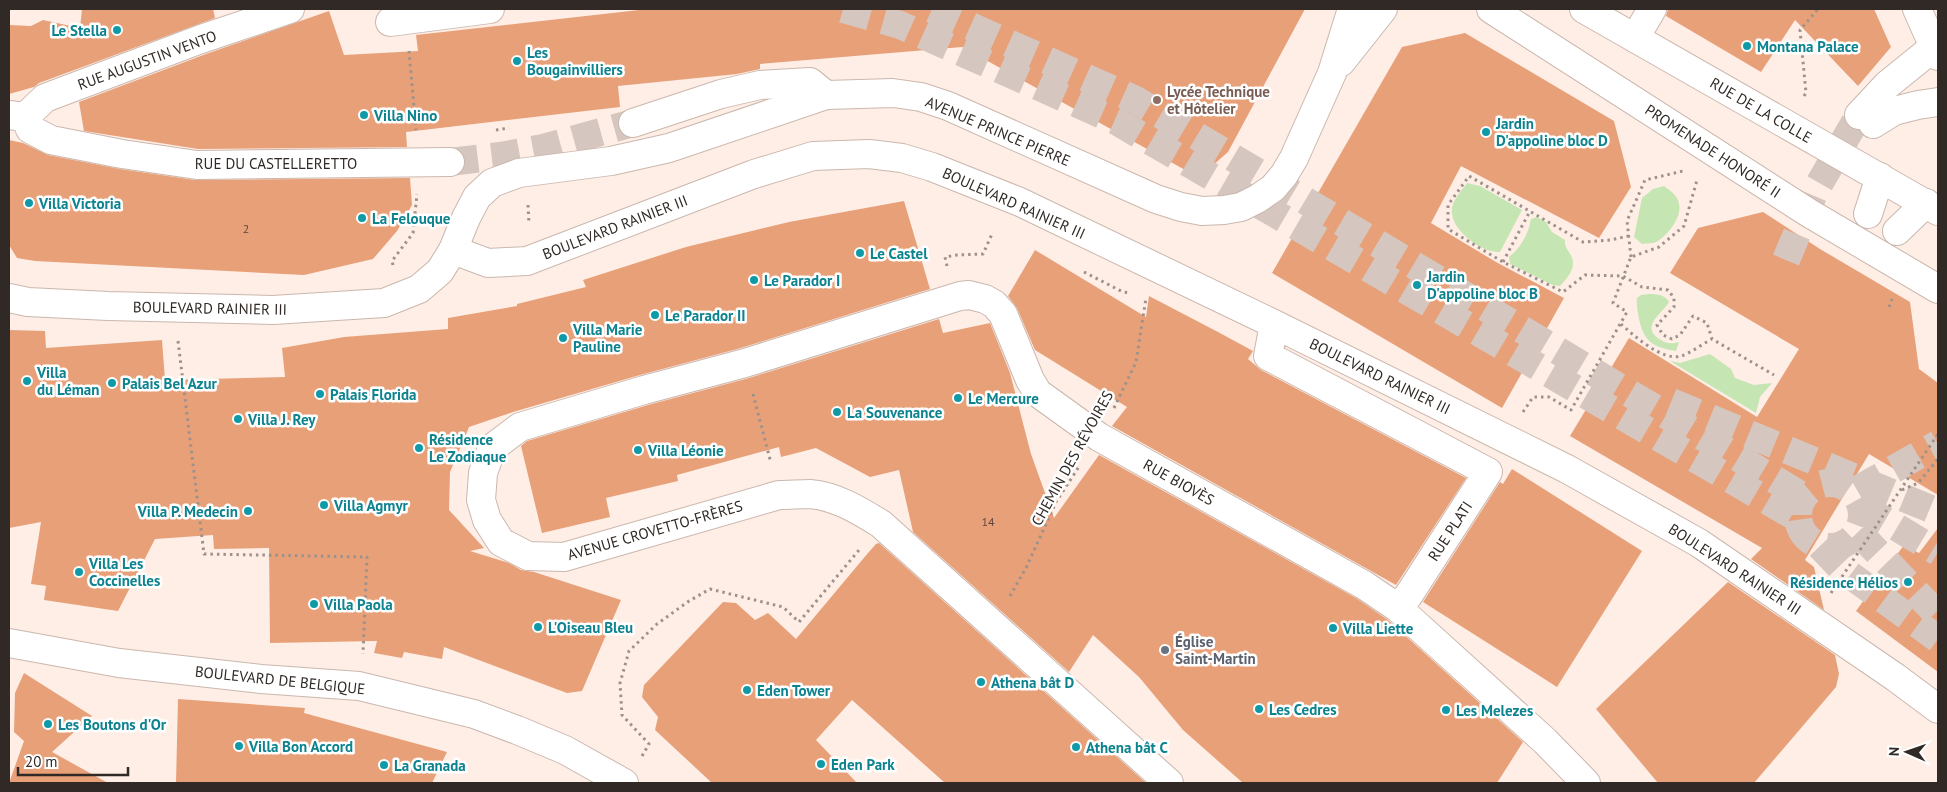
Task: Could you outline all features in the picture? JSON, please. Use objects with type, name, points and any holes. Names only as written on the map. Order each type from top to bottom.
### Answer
[{"type":"street","name":"RUE AUGUSTIN VENTO","points":[[17,116],[45,98],[290,9]]},
{"type":"street","name":"AVENUE PRINCE PIERRE","points":[[453,250],[477,197],[492,183],[519,173],[611,161],[669,148],[826,95],[893,93],[922,97],[948,106],[1156,199],[1180,207],[1202,210],[1241,208],[1273,188],[1284,175],[1294,158],[1332,73],[1352,9]]},
{"type":"street","name":"AVENUE PRINCE PIERRE","points":[[1332,73],[1383,9]]},
{"type":"street","name":"PROMENADE HONORÉ II","points":[[1491,9],[1706,158],[1809,213],[1938,288]]},
{"type":"street","name":"RUE DE LA COLLE","points":[[1584,9],[1880,177],[1934,204]]},
{"type":"street","points":[[1635,38],[1652,9]]},
{"type":"street","points":[[1917,9],[1936,52]]},
{"type":"street","points":[[1936,52],[1937,9]]},
{"type":"street","points":[[390,22],[478,16]]},
{"type":"street","points":[[1936,52],[1886,85],[1866,120],[1918,105],[1938,102]]},
{"type":"street","points":[[633,123],[721,94],[760,85],[810,82],[826,95]]},
{"type":"street","name":"RUE DU CASTELLERETTO","points":[[17,116],[30,129],[51,140],[122,154],[196,165],[450,162]]},
{"type":"street","name":"BOULEVARD RAINIER III","points":[[9,298],[28,302],[273,310],[366,306],[384,303],[419,289],[440,271],[453,250],[488,263],[527,260],[789,162],[813,156],[869,154],[902,158],[932,167],[1012,198],[1274,324],[1568,469],[1699,543],[1813,620],[1938,709]]},
{"type":"street","points":[[1868,214],[1880,177]]},
{"type":"street","points":[[1897,231],[1934,204]]},
{"type":"street","name":"AVENUE CROVETTO-FRÈRES","points":[[1002,314],[994,304],[985,299],[969,295],[960,296],[745,364],[644,390],[520,427],[492,448],[484,473],[481,500],[487,520],[501,542],[528,556],[564,557],[779,495],[811,494],[836,500],[882,524],[1169,783]]},
{"type":"street","name":"RUE BIOVÈS","points":[[1002,314],[1030,380],[1038,393],[1098,436],[1364,586],[1398,608]]},
{"type":"street","name":"RUE PLATI","points":[[1274,324],[1268,356],[1488,472],[1408,596],[1398,608]]},
{"type":"street","points":[[1398,608],[1544,741],[1586,783]]},
{"type":"street","name":"BOULEVARD DE BELGIQUE","points":[[9,643],[119,662],[261,679],[359,686],[474,714],[565,750],[624,783]]},
{"type":"path","points":[[1801,102],[1806,93],[1800,30],[1818,9]]},
{"type":"path","points":[[409,48],[416,131]]},
{"type":"path","points":[[496,130],[509,128]]},
{"type":"path","points":[[1549,397],[1571,410],[1627,312],[1613,303],[1630,257],[1628,221],[1645,180],[1706,158]]},
{"type":"path","points":[[1630,257],[1659,247],[1684,226],[1706,158]]},
{"type":"path","points":[[1629,236],[1610,240],[1583,242],[1469,176],[1448,205],[1448,229],[1503,262],[1563,292],[1585,275],[1623,276],[1642,287],[1668,290],[1674,298],[1674,307],[1658,325],[1663,335],[1672,339],[1680,334],[1693,316],[1707,324],[1712,339],[1774,376]]},
{"type":"path","points":[[392,261],[413,233],[417,189]]},
{"type":"path","points":[[528,204],[529,224]]},
{"type":"path","points":[[1503,262],[1530,211]]},
{"type":"path","points":[[947,269],[945,257],[983,254],[992,234]]},
{"type":"path","points":[[955,264],[957,255]]},
{"type":"path","name":"CHEMIN DES RÉVOIRES","points":[[993,624],[1026,568],[1056,502],[1098,436],[1136,362],[1146,294]]},
{"type":"path","points":[[1621,324],[1639,340],[1668,356],[1680,357],[1712,339]]},
{"type":"path","points":[[186,340],[177,340],[204,554],[367,557],[363,660]]},
{"type":"path","points":[[745,364],[779,495]]},
{"type":"path","points":[[1813,620],[1938,434]]},
{"type":"path","points":[[1901,490],[1918,483],[1938,459]]},
{"type":"path","points":[[640,759],[649,744],[622,715],[620,683],[629,651],[657,624],[689,601],[710,589],[783,607],[799,622],[861,547]]},
{"type":"green space","points":[[1467,183],[1480,186],[1522,210],[1500,252],[1477,245],[1463,234],[1454,221],[1452,214],[1453,205],[1456,197]]},
{"type":"green space","points":[[1664,186],[1677,199],[1679,204],[1678,215],[1670,230],[1662,238],[1655,243],[1642,244],[1634,237],[1642,198],[1653,189]]},
{"type":"green space","points":[[1537,217],[1546,222],[1552,232],[1565,240],[1566,247],[1572,258],[1572,270],[1560,286],[1553,285],[1510,264],[1509,257],[1523,240],[1531,219]]},
{"type":"green space","points":[[1641,295],[1663,296],[1669,302],[1654,320],[1652,330],[1654,335],[1665,342],[1679,342],[1676,351],[1661,348],[1651,342],[1641,327],[1637,298]]},
{"type":"green space","points":[[1710,354],[1731,369],[1735,378],[1754,385],[1772,383],[1760,397],[1756,413],[1670,361],[1680,363]]},
{"type":"building","points":[[82,9],[213,9],[215,18],[39,83],[34,87],[9,94],[9,25],[31,26],[43,20],[80,28]]},
{"type":"building","points":[[648,9],[1305,9],[1228,152],[1212,166],[1199,172],[1187,171],[962,47],[760,64],[760,69],[737,74],[618,86],[620,107],[406,132],[407,147],[198,149],[84,131],[79,102],[206,54],[329,11],[344,55],[418,51],[416,35]]},
{"type":"building","points":[[1668,9],[1874,9],[1891,47],[1858,86],[1795,20],[1761,72],[1666,16]]},
{"type":"building","points":[[1465,33],[1614,121],[1631,187],[1599,238],[1461,166],[1431,223],[1496,262],[1564,298],[1502,408],[1272,273],[1402,47]]},
{"type":"building","points":[[9,140],[23,143],[48,155],[120,169],[195,180],[410,178],[412,205],[397,231],[373,259],[304,275],[35,261],[17,258],[9,245]]},
{"type":"building","points":[[904,201],[930,289],[741,348],[640,375],[513,412],[469,427],[450,472],[449,510],[484,548],[470,551],[509,563],[521,570],[534,572],[621,600],[582,691],[567,693],[444,647],[442,659],[404,652],[402,658],[374,653],[377,641],[270,643],[269,548],[214,549],[213,535],[155,539],[118,611],[44,600],[46,586],[31,584],[41,522],[9,528],[9,330],[45,331],[46,348],[162,340],[165,380],[285,377],[282,348],[344,337],[448,329],[448,318],[517,306],[517,304],[586,287],[583,280],[686,247],[789,222]]},
{"type":"building","points":[[1763,212],[1820,249],[1910,302],[1919,369],[1938,383],[1938,495],[1869,454],[1805,560],[1814,567],[1824,610],[1751,559],[1762,548],[1570,436],[1629,338],[1757,417],[1799,349],[1670,273],[1698,228]]},
{"type":"building","points":[[1035,250],[1146,317],[1149,296],[1218,332],[1253,351],[1248,359],[1261,370],[1466,478],[1396,585],[1112,426],[1127,407],[1035,350],[1017,308],[1008,296]]},
{"type":"building","points":[[939,319],[943,333],[990,323],[1010,373],[1031,454],[1054,518],[1099,455],[1356,598],[1388,620],[1523,742],[1497,783],[1243,783],[1183,730],[1139,677],[1093,635],[1069,672],[913,532],[899,470],[870,477],[816,448],[781,457],[779,447],[677,475],[678,481],[606,498],[610,517],[542,533],[521,446],[527,441],[648,405],[749,378]]},
{"type":"building","points":[[1512,469],[1642,551],[1557,687],[1423,602],[1500,482],[1503,484]]},
{"type":"building","name":"Résidence Hélios","points":[[1938,528],[1938,672],[1856,611],[1904,545],[1919,553]]},
{"type":"building","points":[[879,543],[1146,783],[945,783],[852,700],[816,740],[857,783],[712,783],[655,730],[658,717],[642,697],[644,685],[723,602],[736,603],[755,620],[768,613],[796,639],[868,553]]},
{"type":"building","points":[[1728,582],[1835,655],[1839,674],[1836,687],[1754,783],[1658,783],[1596,709]]},
{"type":"building","name":"Les Boutons d'Or","points":[[24,673],[92,716],[52,752],[108,783],[9,783],[24,741],[14,732],[15,693]]},
{"type":"building","points":[[178,699],[305,708],[304,713],[447,752],[432,783],[176,783]]},
{"type":"tunnel","points":[[843,9],[900,25],[1116,121],[1799,519]]},
{"type":"tunnel","points":[[932,9],[1136,100],[1804,497]]},
{"type":"tunnel","points":[[1786,260],[1814,193],[1859,115]]},
{"type":"tunnel","points":[[450,162],[500,156],[543,148],[633,123]]},
{"type":"tunnel","points":[[1671,402],[1938,512]]},
{"type":"tunnel","points":[[1857,490],[1938,444]]},
{"type":"tunnel","points":[[1830,483],[1842,486],[1853,492],[1859,503],[1862,515],[1859,527],[1853,538],[1842,544],[1830,547],[1818,544],[1807,538],[1801,527],[1798,515],[1801,503],[1807,492],[1818,486],[1830,483]]},
{"type":"tunnel","points":[[1861,506],[1938,552]]},
{"type":"tunnel","points":[[1858,532],[1938,615]]},
{"type":"tunnel","points":[[1820,546],[1842,569],[1938,639]]},
{"type":"place","name":"Le Stella","points":[[117,30]]},
{"type":"place","name":"Montana Palace","points":[[1747,46]]},
{"type":"place","name":"Les Bougainvilliers","points":[[517,61]]},
{"type":"place","name":"Lycée Technique et Hôtelier","points":[[1157,100]]},
{"type":"place","name":"Villa Nino","points":[[364,115]]},
{"type":"place","name":"Jardin D'appoline bloc D","points":[[1486,132]]},
{"type":"place","name":"Villa Victoria","points":[[29,203]]},
{"type":"place","name":"La Felouque","points":[[362,218]]},
{"type":"place","name":"Le Castel","points":[[860,253]]},
{"type":"place","name":"Le Parador I","points":[[754,280]]},
{"type":"place","name":"Jardin D'appoline bloc B","points":[[1417,285]]},
{"type":"place","name":"Le Parador II","points":[[655,315]]},
{"type":"place","name":"Villa Marie Pauline","points":[[563,338]]},
{"type":"place","name":"Villa du Léman","points":[[27,381]]},
{"type":"place","name":"Palais Bel Azur","points":[[112,383]]},
{"type":"place","name":"Palais Florida","points":[[320,394]]},
{"type":"place","name":"Le Mercure","points":[[958,398]]},
{"type":"place","name":"La Souvenance","points":[[837,412]]},
{"type":"place","name":"Villa J. Rey","points":[[238,419]]},
{"type":"place","name":"Résidence Le Zodiaque","points":[[419,448]]},
{"type":"place","name":"Villa Léonie","points":[[638,450]]},
{"type":"place","name":"Villa Agmyr","points":[[324,505]]},
{"type":"place","name":"Villa P. Medecin","points":[[248,511]]},
{"type":"place","name":"Villa Les Coccinelles","points":[[79,572]]},
{"type":"place","name":"Résidence Hélios","points":[[1908,582]]},
{"type":"place","name":"Villa Paola","points":[[314,604]]},
{"type":"place","name":"L'Oiseau Bleu","points":[[538,627]]},
{"type":"place","name":"Villa Liette","points":[[1333,628]]},
{"type":"place","name":"Église Saint-Martin","points":[[1165,650]]},
{"type":"place","name":"Athena bât D","points":[[981,682]]},
{"type":"place","name":"Eden Tower","points":[[747,690]]},
{"type":"place","name":"Les Cedres","points":[[1259,709]]},
{"type":"place","name":"Les Melezes","points":[[1446,710]]},
{"type":"place","name":"Les Boutons d'Or","points":[[48,724]]},
{"type":"place","name":"Villa Bon Accord","points":[[239,746]]},
{"type":"place","name":"Athena bât C","points":[[1076,747]]},
{"type":"place","name":"Eden Park","points":[[821,764]]},
{"type":"place","name":"La Granada","points":[[384,765]]}]
